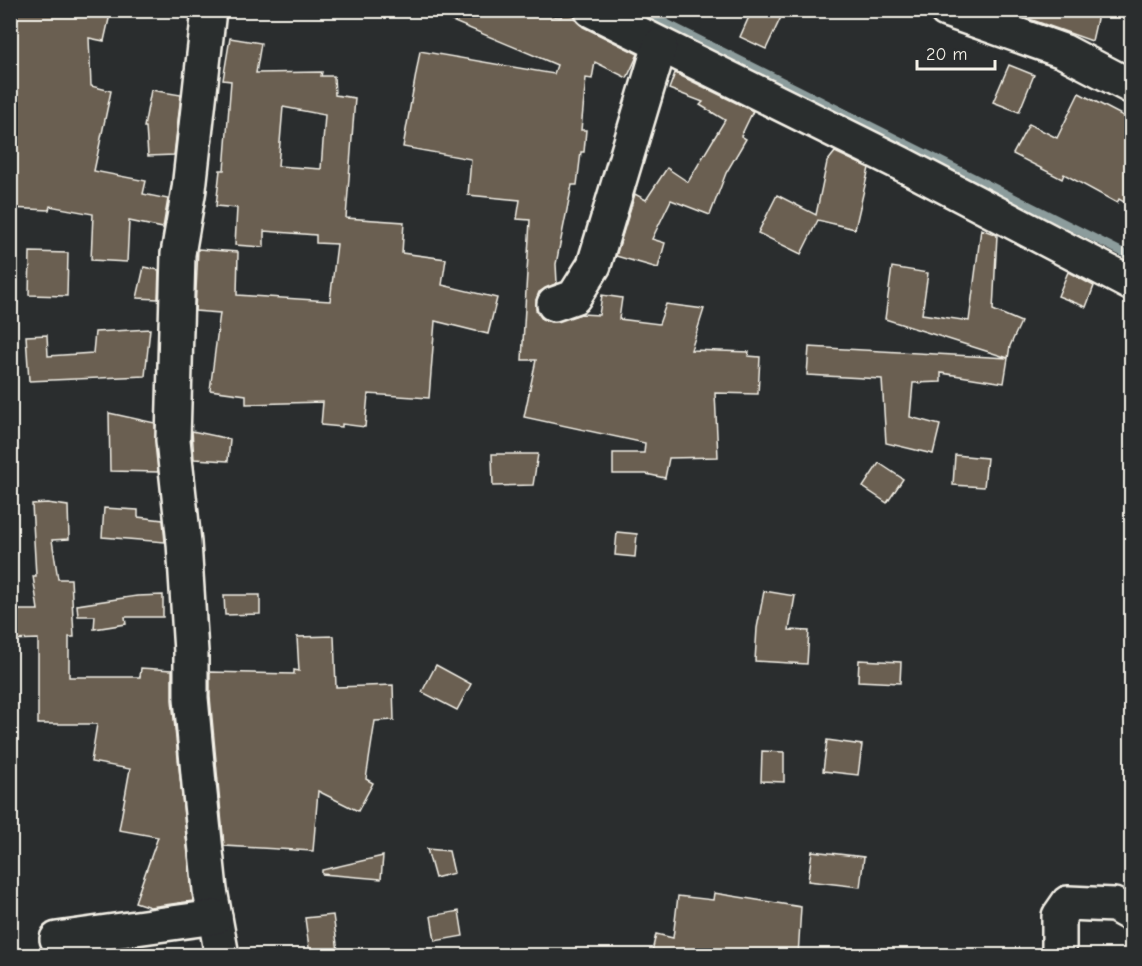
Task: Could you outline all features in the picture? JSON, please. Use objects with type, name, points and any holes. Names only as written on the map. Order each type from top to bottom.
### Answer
[{"type":"street","points":[[209,10],[189,189],[178,254],[173,440],[184,543],[191,652],[191,698],[204,844],[222,956]]},
{"type":"street","points":[[591,10],[900,163],[1131,284]]},
{"type":"street","points":[[946,10],[1062,51],[1131,87]]},
{"type":"street","points":[[554,304],[574,297],[594,265],[660,45]]},
{"type":"street","points":[[1059,956],[1059,916],[1068,903],[1114,905],[1131,915]]},
{"type":"street","points":[[57,939],[215,917]]},
{"type":"building","points":[[10,10],[111,10],[104,41],[89,38],[91,86],[111,91],[94,171],[146,181],[143,194],[168,199],[163,228],[129,221],[127,262],[91,260],[93,214],[50,206],[49,210],[10,208]]},
{"type":"building","points":[[426,10],[510,10],[561,17],[563,12],[574,16],[583,27],[638,54],[627,78],[595,62],[592,79],[586,78],[581,130],[586,130],[584,152],[581,152],[577,185],[572,185],[556,264],[557,283],[539,292],[536,310],[542,319],[551,322],[581,314],[599,315],[602,295],[622,298],[619,319],[659,324],[666,304],[704,309],[691,350],[749,352],[748,356],[760,357],[758,394],[715,393],[718,457],[669,458],[665,478],[646,474],[613,474],[613,453],[644,453],[645,443],[524,417],[536,360],[522,360],[530,220],[517,219],[520,200],[468,195],[471,159],[403,147],[420,51],[554,74],[557,65]]},
{"type":"building","points":[[752,10],[767,10],[781,17],[766,49],[740,37]]},
{"type":"building","points":[[1004,10],[1099,10],[1092,41]]},
{"type":"building","points":[[230,38],[261,43],[256,73],[322,72],[321,76],[334,76],[335,95],[355,98],[346,218],[404,222],[402,253],[446,259],[442,285],[497,298],[488,334],[435,321],[429,398],[368,394],[365,427],[342,424],[342,427],[321,425],[323,402],[246,404],[246,395],[210,390],[220,313],[195,311],[198,249],[238,252],[237,295],[330,301],[337,244],[316,243],[316,235],[264,231],[264,247],[235,245],[237,208],[216,206],[220,170],[224,170],[231,81],[223,80]],"holes":[[[283,107],[325,115],[321,169],[278,166]]]},
{"type":"building","points":[[1009,65],[1034,75],[1019,112],[993,102]]},
{"type":"building","points":[[675,73],[753,111],[741,136],[746,139],[726,173],[710,215],[671,200],[652,239],[665,243],[658,268],[616,256],[635,194],[646,200],[667,168],[688,182],[725,120],[700,105],[703,102],[669,89]]},
{"type":"building","points":[[151,90],[181,95],[174,155],[148,156],[146,127],[144,127]]},
{"type":"building","points":[[1079,93],[1131,120],[1131,206],[1119,199],[1117,203],[1064,174],[1062,179],[1013,154],[1029,124],[1057,138]]},
{"type":"building","points":[[835,152],[869,168],[855,229],[818,220],[801,254],[758,233],[777,195],[816,215],[827,162]]},
{"type":"building","points":[[981,229],[997,235],[993,310],[1021,322],[1010,346],[1004,383],[941,373],[941,382],[913,383],[910,417],[940,425],[933,454],[886,443],[882,379],[807,375],[809,347],[1008,358],[885,319],[892,267],[928,273],[922,314],[969,321]]},
{"type":"building","points":[[30,252],[68,253],[67,296],[29,295]]},
{"type":"building","points":[[144,267],[159,270],[158,299],[137,298]]},
{"type":"building","points":[[1068,272],[1094,286],[1086,307],[1058,296]]},
{"type":"building","points":[[150,329],[145,376],[29,381],[26,336],[47,335],[48,356],[93,353],[95,332]]},
{"type":"building","points":[[109,413],[155,423],[158,472],[110,471]]},
{"type":"building","points":[[192,431],[230,439],[228,461],[194,459]]},
{"type":"building","points":[[492,454],[538,454],[533,485],[493,486]]},
{"type":"building","points":[[955,455],[987,458],[984,487],[953,485]]},
{"type":"building","points":[[879,463],[903,479],[887,503],[863,487]]},
{"type":"building","points":[[47,503],[68,506],[69,539],[52,540],[58,579],[71,579],[74,637],[69,637],[69,677],[140,677],[141,668],[172,670],[172,700],[193,901],[150,907],[135,902],[158,837],[119,830],[130,769],[91,762],[97,724],[38,724],[38,639],[10,640],[10,610],[38,610],[33,576],[36,576],[32,504]]},
{"type":"building","points":[[104,508],[138,510],[138,517],[163,520],[165,542],[102,537]]},
{"type":"building","points":[[617,532],[637,534],[635,557],[615,555]]},
{"type":"building","points":[[764,591],[795,596],[789,630],[809,631],[807,664],[755,661],[757,628]]},
{"type":"building","points":[[163,595],[163,617],[125,617],[126,624],[94,629],[95,616],[78,616],[77,605],[137,596]]},
{"type":"building","points":[[224,595],[260,595],[260,614],[225,615]]},
{"type":"building","points":[[334,636],[336,687],[393,685],[394,720],[375,721],[366,779],[373,783],[358,811],[318,791],[313,851],[224,846],[210,697],[210,672],[294,674],[294,670],[299,671],[297,637]]},
{"type":"building","points":[[859,660],[901,662],[900,683],[858,681]]},
{"type":"building","points":[[436,665],[471,684],[457,710],[422,692]]},
{"type":"building","points":[[827,740],[862,745],[858,775],[823,771]]},
{"type":"building","points":[[762,751],[784,752],[784,782],[761,781]]},
{"type":"building","points":[[427,849],[449,851],[454,873],[435,878]]},
{"type":"building","points":[[812,851],[864,857],[860,887],[808,881]]},
{"type":"building","points":[[383,856],[381,879],[322,874],[322,870]]},
{"type":"building","points":[[714,893],[801,907],[798,956],[651,956],[656,934],[673,938],[678,896],[713,900]]},
{"type":"building","points":[[459,911],[463,936],[435,941],[431,916]]},
{"type":"building","points":[[333,915],[338,951],[310,955],[305,918]]},
{"type":"waterway","points":[[640,10],[1132,257]]}]
